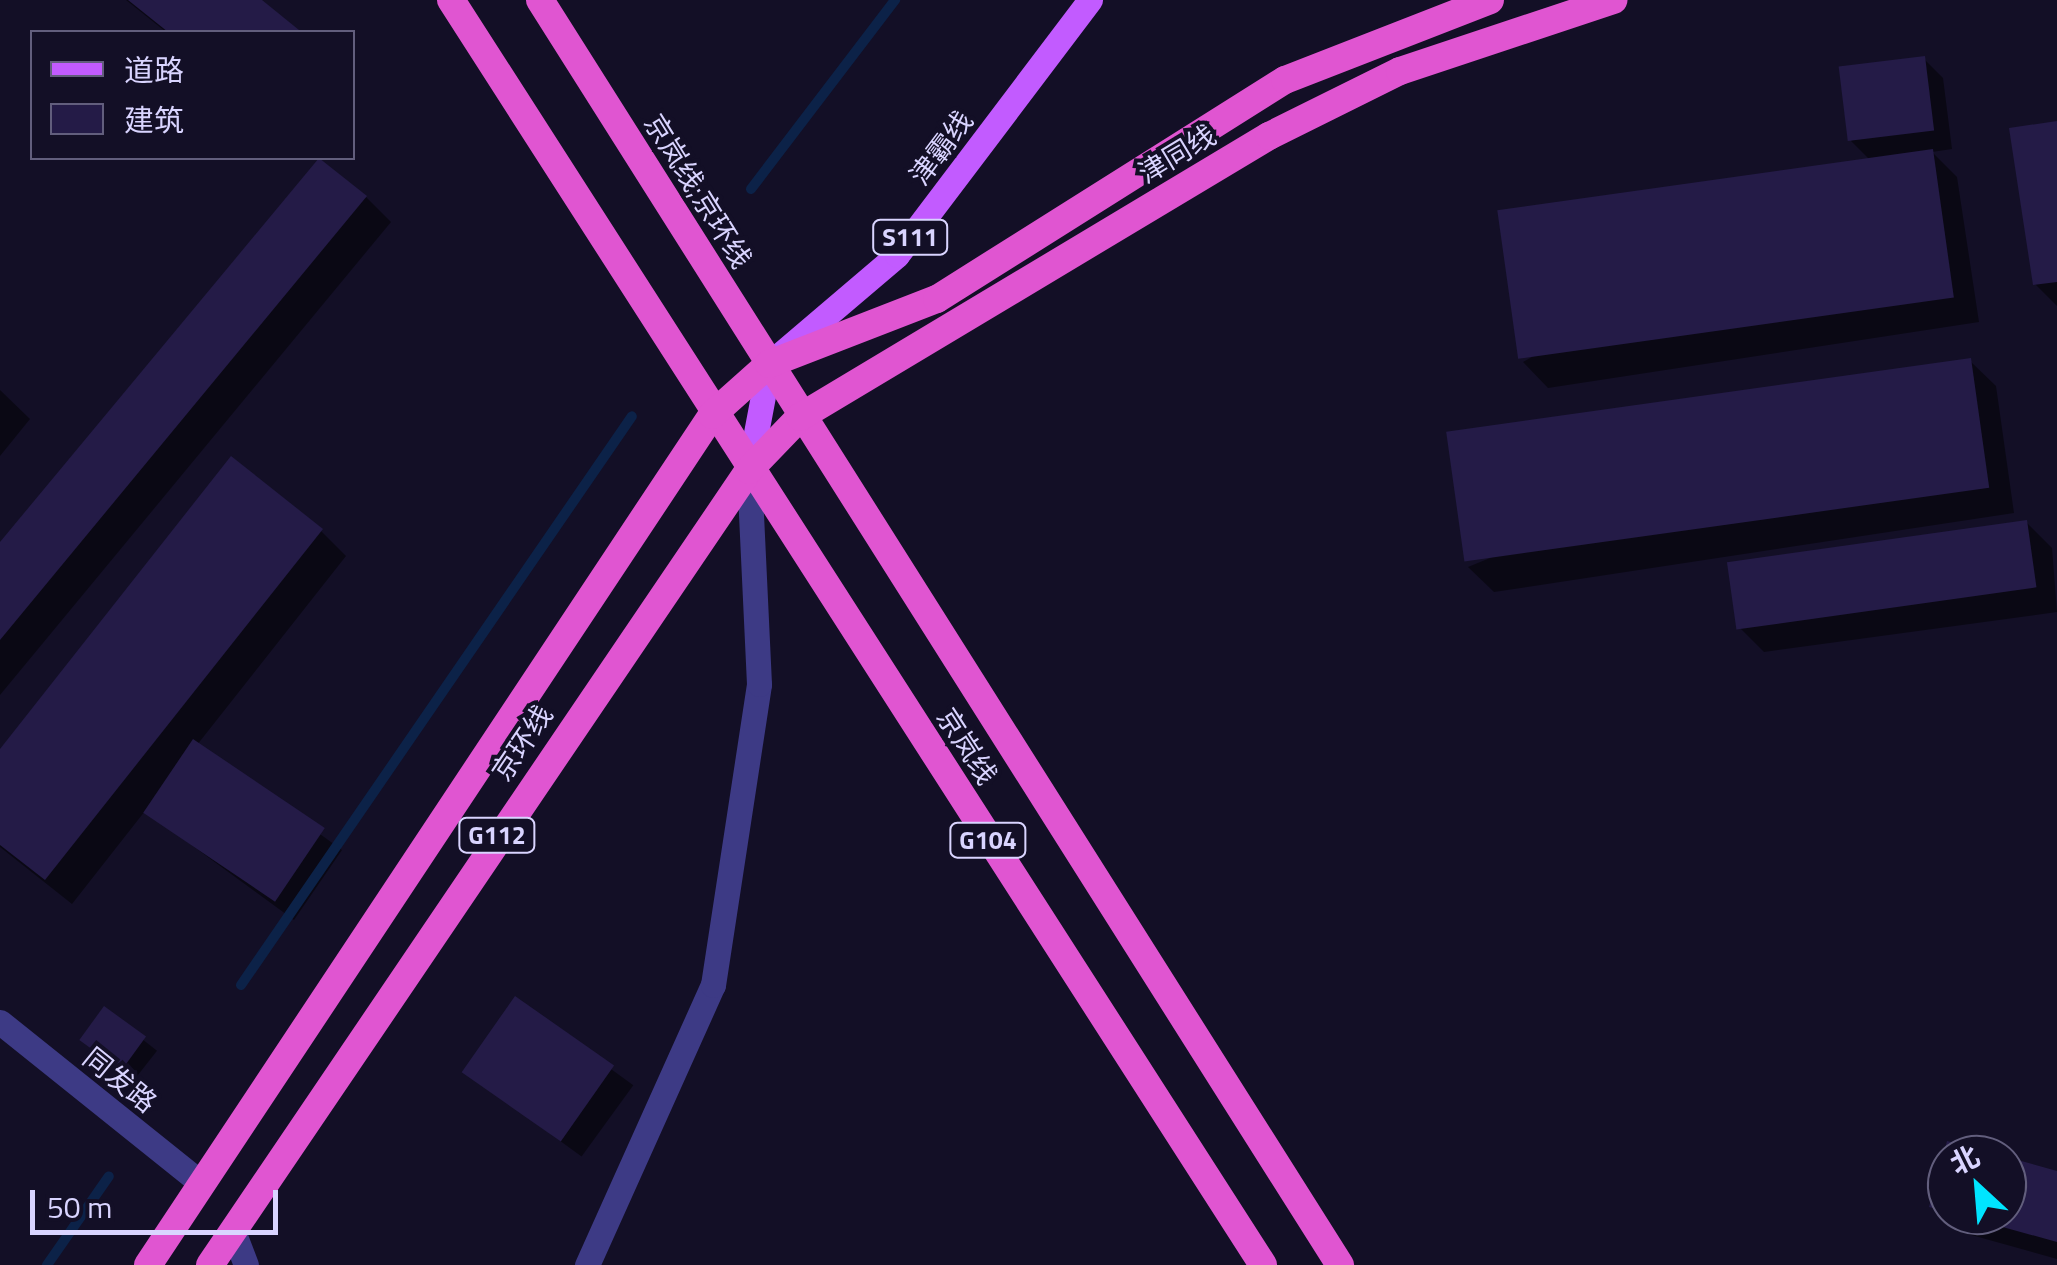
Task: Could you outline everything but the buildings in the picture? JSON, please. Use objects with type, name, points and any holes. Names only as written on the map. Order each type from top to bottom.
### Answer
[{"type":"highway","name":"G104","points":[[451,0],[712,416]]},
{"type":"highway","name":"京岚线;京环线","points":[[540,0],[800,418]]},
{"type":"highway","name":"津同线","points":[[712,416],[769,364],[937,299],[1285,80],[1490,0]]},
{"type":"highway","name":"津同线","points":[[800,418],[1269,136],[1400,70],[1614,0]]},
{"type":"highway","name":"京岚线","points":[[712,416],[1263,1265]]},
{"type":"highway","name":"京环线","points":[[148,1265],[712,416]]},
{"type":"highway","name":"京岚线","points":[[800,418],[1340,1265]]},
{"type":"highway","name":"京环线","points":[[210,1265],[749,470],[800,418]]},
{"type":"main road","name":"津霸线","points":[[769,364],[897,255],[1090,0]]},
{"type":"main road","points":[[749,470],[769,364]]},
{"type":"street","points":[[587,1265],[713,985],[759,684],[749,470]]},
{"type":"street","name":"同发路","points":[[0,1022],[202,1184]]},
{"type":"street","points":[[233,1232],[246,1265]]},
{"type":"waterway","points":[[751,189],[895,0]]},
{"type":"waterway","points":[[241,985],[632,416]]},
{"type":"waterway","points":[[47,1265],[109,1176]]}]
